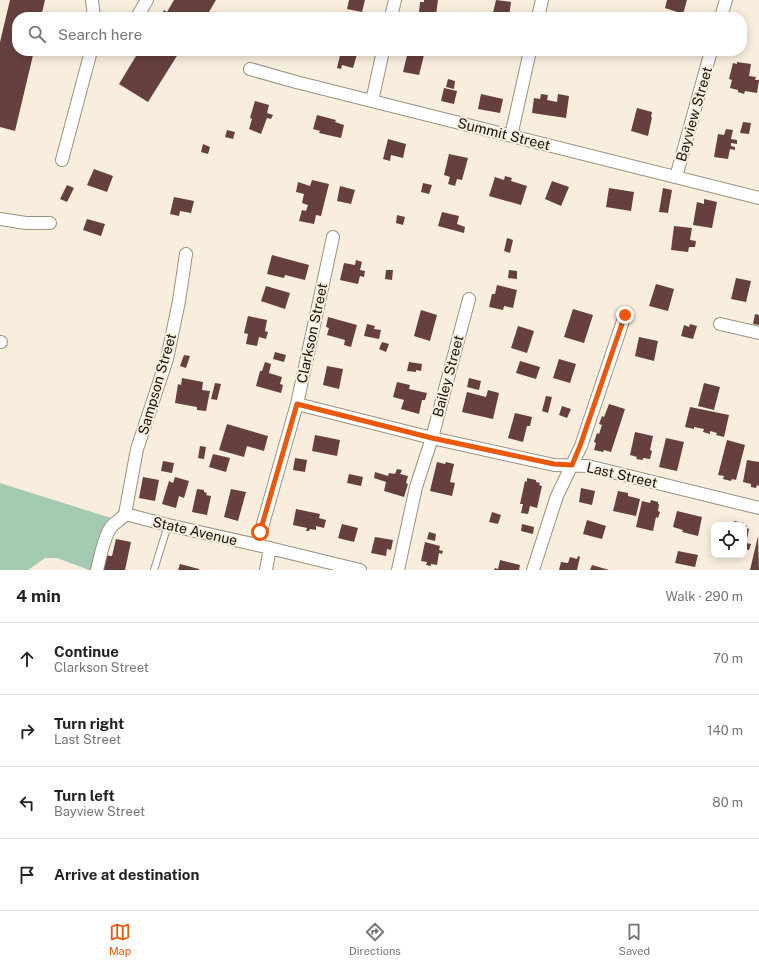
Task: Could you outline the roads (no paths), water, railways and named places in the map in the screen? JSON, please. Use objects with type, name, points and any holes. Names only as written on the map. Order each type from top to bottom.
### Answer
[{"type":"street","points":[[92,0],[93,12]]},
{"type":"street","points":[[140,12],[147,0]]},
{"type":"street","points":[[392,12],[395,0]]},
{"type":"street","points":[[539,12],[542,0]]},
{"type":"street","points":[[722,12],[726,0]]},
{"type":"street","points":[[62,160],[90,56]]},
{"type":"street","points":[[372,101],[382,56]]},
{"type":"street","points":[[511,136],[529,56]]},
{"type":"street","name":"Bayview Street","points":[[676,177],[710,56]]},
{"type":"street","name":"Summit Street","points":[[250,69],[759,198]]},
{"type":"street","points":[[0,219],[26,223],[50,223]]},
{"type":"street","name":"Clarkson Street","points":[[257,545],[297,404],[333,237]]},
{"type":"street","name":"Sampson Street","points":[[124,514],[137,449],[167,359],[179,302],[186,254]]},
{"type":"street","name":"Bailey Street","points":[[398,570],[416,487],[432,438],[469,299]]},
{"type":"street","points":[[533,570],[557,496],[580,446],[625,315]]},
{"type":"street","points":[[720,324],[759,333]]},
{"type":"street","name":"Last Street","points":[[297,404],[432,438],[554,464],[588,466],[759,508]]},
{"type":"street","points":[[97,570],[107,533],[124,514]]},
{"type":"street","name":"State Avenue","points":[[124,514],[360,570]]},
{"type":"street","points":[[266,570],[270,548]]},
{"type":"lane","points":[[154,570],[168,525]]}]
